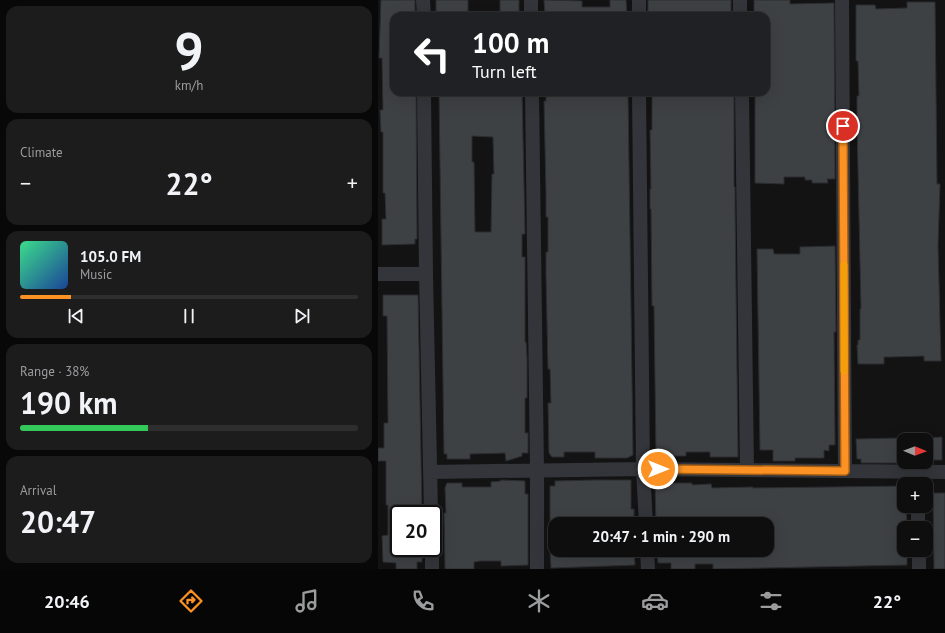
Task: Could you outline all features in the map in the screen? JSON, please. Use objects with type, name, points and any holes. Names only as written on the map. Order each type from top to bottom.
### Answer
[{"type":"street","points":[[423,0],[424,12]]},
{"type":"street","points":[[531,0],[531,12]]},
{"type":"street","points":[[638,0],[639,12]]},
{"type":"street","points":[[740,0],[740,12]]},
{"type":"street","points":[[842,0],[845,471]]},
{"type":"street","points":[[424,96],[431,505]]},
{"type":"street","points":[[532,96],[537,569]]},
{"type":"street","points":[[639,96],[643,469],[646,517]]},
{"type":"street","points":[[742,96],[748,470]]},
{"type":"street","points":[[378,274],[426,274]]},
{"type":"street","points":[[430,472],[643,469],[845,471],[907,477]]},
{"type":"street","points":[[922,477],[945,472]]},
{"type":"street","points":[[432,557],[432,569]]},
{"type":"street","points":[[647,557],[648,569]]},
{"type":"street","points":[[919,557],[919,569]]},
{"type":"building","points":[[381,0],[415,0],[415,12],[390,12],[390,96],[416,96],[417,239],[415,239],[415,244],[382,245],[382,219],[386,219],[385,193],[383,193],[383,132],[381,132],[380,110],[383,110],[382,58],[379,58]]},
{"type":"building","points":[[436,0],[468,0],[468,12],[436,12]]},
{"type":"building","points":[[500,0],[519,0],[519,12],[500,12]]},
{"type":"building","points":[[544,0],[582,1],[582,7],[610,7],[610,0],[626,0],[627,12],[545,12]]},
{"type":"building","points":[[648,0],[731,0],[731,12],[648,12]]},
{"type":"building","points":[[754,0],[790,0],[790,4],[834,3],[835,179],[827,179],[828,183],[812,183],[812,180],[805,180],[805,177],[784,177],[784,184],[755,183],[755,96],[770,96],[770,12],[754,12]]},
{"type":"building","points":[[907,2],[935,2],[937,184],[940,184],[938,245],[941,361],[924,361],[924,356],[884,357],[884,364],[858,364],[857,345],[858,340],[860,340],[861,309],[857,122],[857,96],[859,96],[858,61],[856,61],[856,5],[875,5],[876,9],[907,8]]},
{"type":"building","points":[[439,96],[522,96],[525,234],[522,234],[522,257],[525,257],[525,342],[527,358],[527,398],[525,398],[525,433],[528,433],[528,453],[522,453],[522,456],[506,461],[505,453],[470,454],[470,459],[447,459],[447,454],[444,454]],"holes":[[[472,136],[493,137],[494,174],[492,174],[491,232],[475,232]]]},
{"type":"building","points":[[546,96],[628,96],[633,455],[627,458],[595,458],[595,452],[564,452],[564,457],[552,457],[549,453],[548,403],[551,403],[550,369],[548,369],[546,275],[546,252],[548,252],[548,217],[546,217],[544,101],[546,101]]},
{"type":"building","points":[[652,96],[734,96],[738,457],[710,457],[710,452],[686,452],[686,456],[656,456],[654,306],[652,306],[650,209],[650,130],[652,130]]},
{"type":"building","points":[[835,246],[835,445],[829,445],[829,451],[824,450],[824,458],[795,458],[795,461],[773,461],[773,450],[760,450],[757,249],[773,249],[774,254],[800,254],[800,247]]},
{"type":"building","points":[[383,295],[418,295],[422,505],[390,505],[390,557],[422,557],[422,562],[417,562],[417,569],[396,569],[396,563],[383,562],[382,536],[388,535],[388,505],[386,505],[386,461],[378,461],[378,448],[384,448],[384,423],[388,423],[387,316],[383,316]]},
{"type":"building","points":[[942,437],[942,460],[933,460],[933,438]]},
{"type":"building","points":[[897,438],[897,463],[861,463],[861,459],[857,459],[856,439]]},
{"type":"building","points":[[501,480],[525,481],[525,494],[528,494],[528,565],[501,566],[501,561],[480,561],[474,562],[474,569],[445,569],[444,513],[446,513],[445,488],[447,483],[462,483],[462,487],[491,487],[491,482]]},
{"type":"building","points":[[631,480],[631,509],[634,509],[634,517],[550,517],[550,486],[555,486],[555,481]]},
{"type":"building","points":[[655,483],[692,483],[692,485],[711,484],[712,488],[897,486],[897,513],[906,513],[907,521],[897,521],[897,557],[907,557],[907,565],[713,569],[713,564],[695,564],[695,569],[671,569],[671,563],[658,563],[658,557],[774,557],[774,517],[656,517]]},
{"type":"building","points":[[933,493],[945,493],[945,569],[934,569]]},
{"type":"building","points":[[550,557],[634,557],[635,565],[551,568]]},
{"type":"slow traffic","points":[[844,265],[844,371]]},
{"type":"route","points":[[658,469],[845,471],[843,126]]}]
